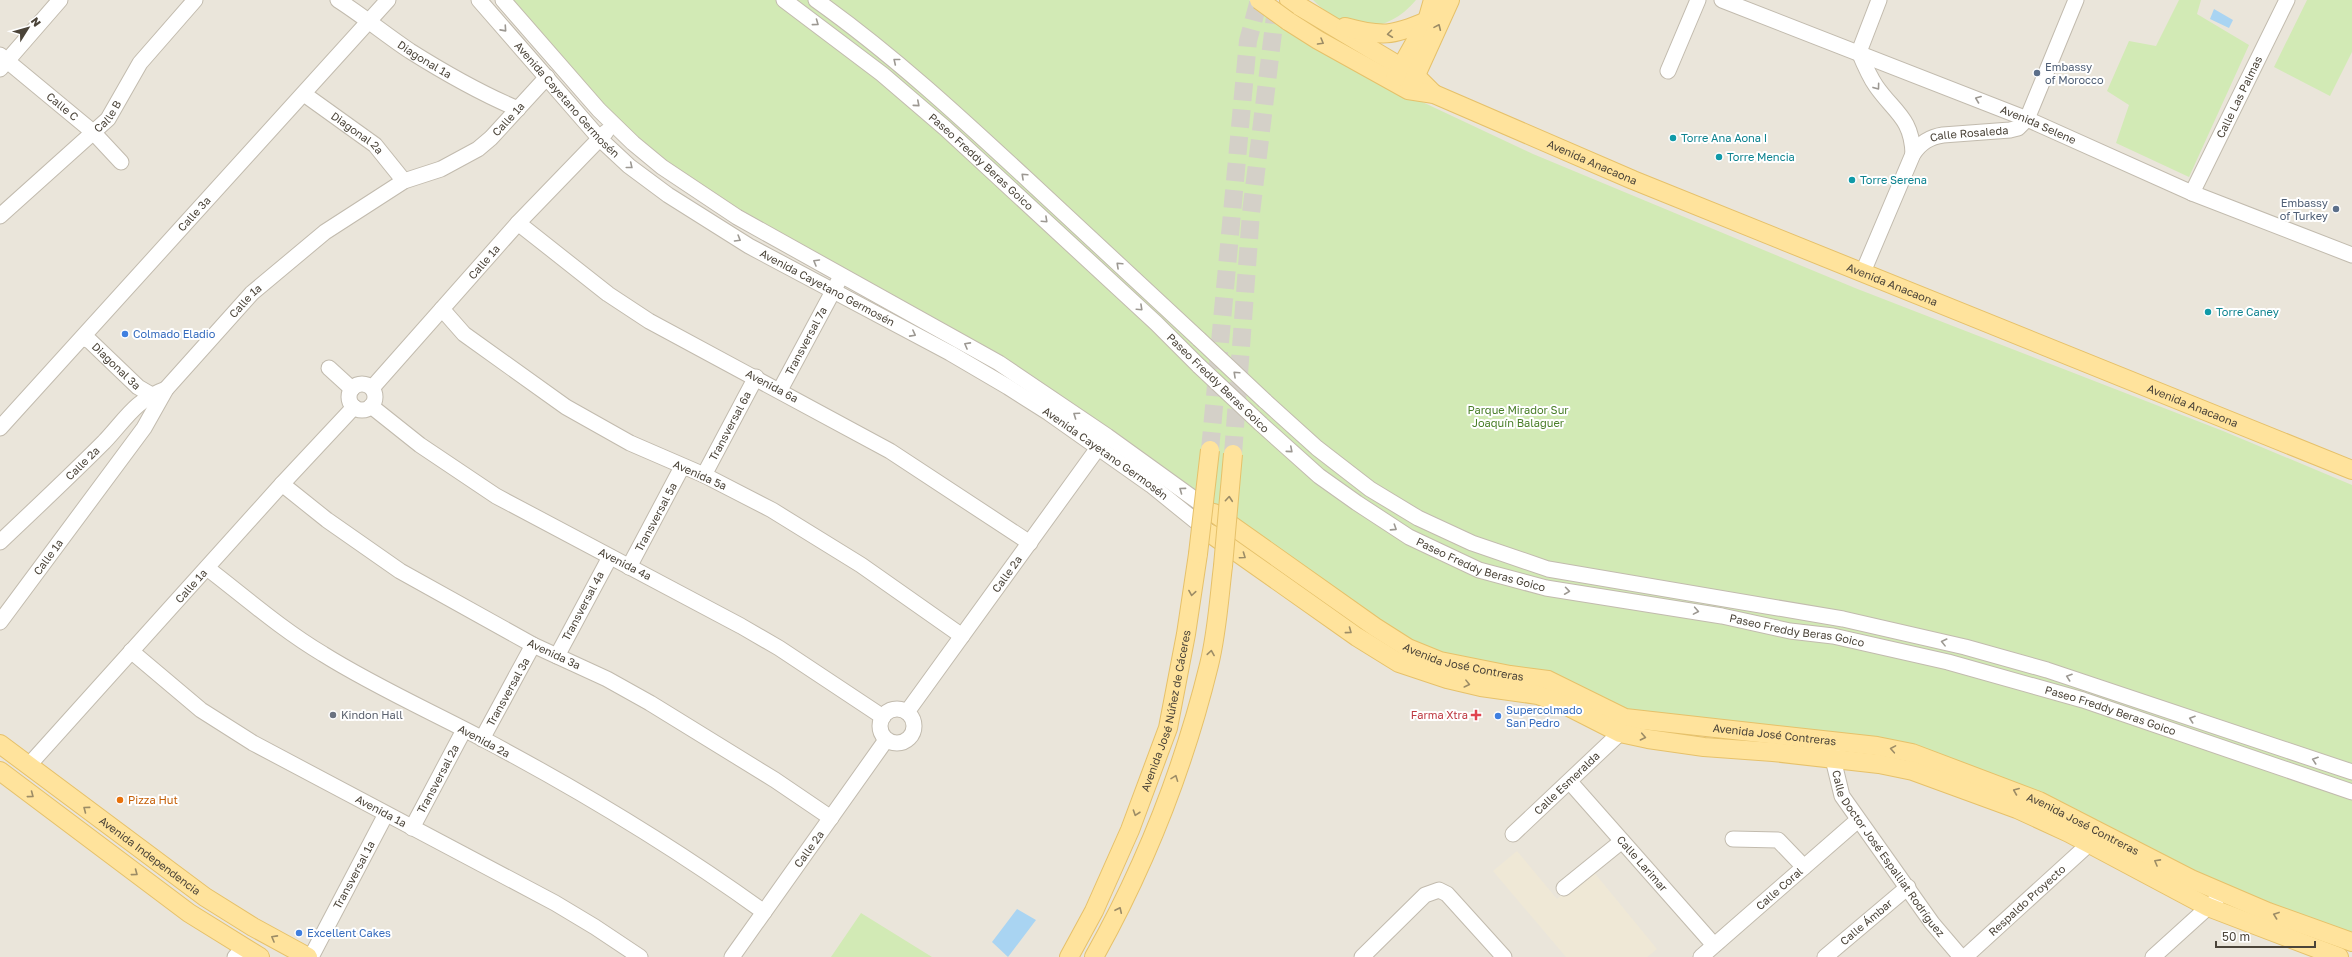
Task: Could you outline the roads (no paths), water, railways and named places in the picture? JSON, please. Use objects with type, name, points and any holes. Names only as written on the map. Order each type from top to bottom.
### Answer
[{"type":"main road","name":"Avenida Anacaona","points":[[1259,0],[1318,40],[1434,94],[1633,180],[2352,470]]},
{"type":"main road","points":[[1404,79],[1427,21],[1433,0]]},
{"type":"main road","points":[[1404,79],[1450,0]]},
{"type":"main road","name":"Avenida Anacaona","points":[[1293,3],[1325,21],[1404,79]]},
{"type":"main road","points":[[1325,21],[1368,34],[1384,35],[1399,32],[1427,21]]},
{"type":"main road","name":"Avenida José Núñez de Cáceres","points":[[1069,957],[1094,911],[1130,830],[1168,728],[1186,634],[1198,554],[1210,450]]},
{"type":"main road","points":[[1098,957],[1110,928],[1151,842],[1178,772],[1209,664],[1223,566],[1233,454]]},
{"type":"main road","name":"Avenida José Contreras","points":[[1214,513],[1375,627],[1408,648],[1440,661],[1510,675],[1524,675],[1548,680],[1625,718],[1836,742],[1912,753],[1998,784],[2039,801],[2191,879],[2268,912],[2352,942]]},
{"type":"main road","name":"Avenida José Contreras","points":[[1211,534],[1357,637],[1399,663],[1447,679],[1481,687],[1538,695],[1564,705],[1620,733],[1704,747],[1773,752],[1879,764],[1913,771],[2017,809],[2089,844],[2208,907],[2339,957]]},
{"type":"main road","name":"Avenida Independencia","points":[[0,744],[205,897],[253,927],[308,957]]},
{"type":"main road","name":"Avenida Independencia","points":[[0,771],[239,952],[260,957]]},
{"type":"main road","points":[[1062,957],[1094,911]]},
{"type":"main road","points":[[1094,957],[1110,928]]},
{"type":"street","points":[[2,62],[60,0]]},
{"type":"street","name":"Calle B","points":[[0,216],[108,119],[140,63],[195,0]]},
{"type":"street","name":"Diagonal 1a","points":[[338,0],[370,21],[409,50],[454,78],[473,89],[518,109]]},
{"type":"street","name":"Calle 3a","points":[[0,428],[388,0]]},
{"type":"street","name":"Avenida Cayetano Germosén","points":[[478,0],[600,138],[630,166],[681,203],[749,246],[1008,387],[1151,485],[1211,534]]},
{"type":"street","name":"Avenida Cayetano Germosén","points":[[502,0],[613,124],[662,167],[711,201],[841,276],[999,363],[1107,436],[1214,513]]},
{"type":"street","name":"Paseo Freddy Beras Goico","points":[[784,0],[882,74],[945,128],[1150,318],[1261,424],[1319,476],[1409,537],[1479,570],[1546,588],[1722,616],[1790,631],[1833,636],[1948,662],[2083,700],[2352,792]]},
{"type":"street","name":"Paseo Freddy Beras Goico","points":[[816,0],[883,51],[966,123],[1317,448],[1370,489],[1418,518],[1478,545],[1548,569],[1843,619],[1965,647],[2048,670],[2352,772]]},
{"type":"street","points":[[1668,71],[1698,0]]},
{"type":"street","name":"Avenida Selene","points":[[1722,0],[1859,52],[2027,119],[2192,193],[2352,255]]},
{"type":"street","points":[[1859,52],[1879,0]]},
{"type":"street","points":[[2027,119],[2076,0]]},
{"type":"street","name":"Calle Las Palmas","points":[[2192,193],[2286,0]]},
{"type":"street","name":"Calle Rosaleda","points":[[1859,52],[1875,85],[1907,123],[1913,137],[1913,154]]},
{"type":"street","name":"Calle C","points":[[2,62],[93,132],[121,162]]},
{"type":"street","name":"Calle 1a","points":[[0,622],[144,428],[166,389],[246,299],[279,269],[325,232],[404,181],[441,169],[472,153],[491,138],[547,77]]},
{"type":"street","name":"Diagonal 2a","points":[[304,94],[375,145],[404,181]]},
{"type":"street","name":"Calle Rosaleda","points":[[1863,272],[1913,154],[1920,144],[1934,136],[2010,130],[2018,128],[2027,119]]},
{"type":"street","name":"Calle 1ª","points":[[372,388],[518,223],[613,124]]},
{"type":"street","name":"Avenida 6ª","points":[[518,223],[608,294],[648,321],[756,377],[890,451],[1030,543]]},
{"type":"street","name":"Transversal 7ª","points":[[780,390],[841,276]]},
{"type":"street","name":"Avenida 5ª","points":[[442,309],[470,339],[566,408],[630,443],[682,467],[704,475],[818,537],[902,592],[962,636]]},
{"type":"street","name":"Diagonal 3a","points":[[83,338],[90,341],[127,377],[150,394]]},
{"type":"street","points":[[329,368],[352,389]]},
{"type":"street","name":"Transversal 6ª","points":[[704,475],[756,377]]},
{"type":"street","points":[[362,384],[372,388],[375,399],[371,406],[361,410],[354,407],[349,396],[352,389],[362,384]]},
{"type":"street","name":"Calle 2a","points":[[0,542],[104,441],[134,406],[150,394],[166,389]]},
{"type":"street","name":"Avenida 4ª","points":[[371,406],[420,445],[496,496],[767,641],[883,717]]},
{"type":"street","name":"Calle 1ª","points":[[29,765],[282,484],[354,407]]},
{"type":"street","name":"Calle 2ª","points":[[906,712],[1107,436]]},
{"type":"street","name":"Transversal 5ª","points":[[629,567],[682,467]]},
{"type":"street","name":"Avenida 3ª","points":[[282,484],[327,520],[400,571],[533,645],[608,679],[692,727],[831,818]]},
{"type":"street","name":"Transversal 4ª","points":[[556,656],[610,557]]},
{"type":"street","name":"Avenida 2ª","points":[[207,568],[252,605],[322,654],[355,674],[482,739],[625,818],[702,868],[764,912]]},
{"type":"street","name":"Transversal 3ª","points":[[482,739],[533,645]]},
{"type":"street","name":"Avenida 1ª","points":[[131,652],[178,692],[226,726],[281,759],[555,903],[595,926],[640,957]]},
{"type":"street","points":[[898,709],[906,712],[914,722],[911,736],[900,743],[886,740],[881,732],[880,723],[883,717],[891,710],[898,709]]},
{"type":"street","name":"Transversal 2ª","points":[[412,828],[464,730]]},
{"type":"street","name":"Calle Esmeralda","points":[[1513,834],[1570,782],[1620,733]]},
{"type":"street","name":"Calle 2ª","points":[[732,957],[886,740]]},
{"type":"street","name":"Calle Doctor José Espalliat Rodríguez","points":[[1836,742],[1833,759],[1842,796],[1858,820],[1908,886],[1932,923],[1961,957]]},
{"type":"street","points":[[2284,769],[2289,751]]},
{"type":"street","name":"Calle Larimar","points":[[1570,782],[1714,945]]},
{"type":"street","name":"Transversal 1ª","points":[[311,957],[386,814]]},
{"type":"street","name":"Calle Coral","points":[[1701,957],[1858,820]]},
{"type":"street","points":[[1733,839],[1778,840],[1804,867]]},
{"type":"street","points":[[1564,888],[1622,840]]},
{"type":"street","name":"Respaldo Proyecto","points":[[1965,957],[2089,844]]},
{"type":"street","name":"Calle Ámbar","points":[[1825,957],[1908,886]]},
{"type":"street","points":[[1362,957],[1425,895],[1439,890],[1447,894],[1504,957]]},
{"type":"street","points":[[2153,957],[2224,893]]},
{"type":"water","points":[[2214,9],[2233,20],[2229,28],[2210,19]]},
{"type":"water","points":[[1017,909],[1036,920],[1008,957],[992,942]]},
{"type":"tunnel","points":[[1210,450],[1248,41],[1259,0]]},
{"type":"tunnel","points":[[1233,454],[1251,213],[1277,0]]},
{"type":"place","name":"Embassy of Morocco","points":[[2037,73]]},
{"type":"place","name":"Torre Ana Aona I","points":[[1673,138]]},
{"type":"place","name":"Torre Mencia","points":[[1719,157]]},
{"type":"place","name":"Torre Serena","points":[[1852,180]]},
{"type":"place","name":"Embassy of Turkey","points":[[2336,209]]},
{"type":"place","name":"Torre Caney","points":[[2208,312]]},
{"type":"place","name":"Colmado Eladio","points":[[125,334]]},
{"type":"place","name":"Kindon Hall","points":[[333,715]]},
{"type":"place","name":"Farma Xtra","points":[[1476,715]]},
{"type":"place","name":"Supercolmado San Pedro","points":[[1498,716]]},
{"type":"place","name":"Pizza Hut","points":[[120,800]]},
{"type":"place","name":"Excellent Cakes","points":[[299,933]]},
{"type":"park label","name":"Parque Mirador Sur Joaquín Balaguer","points":[[1518,416]]}]
